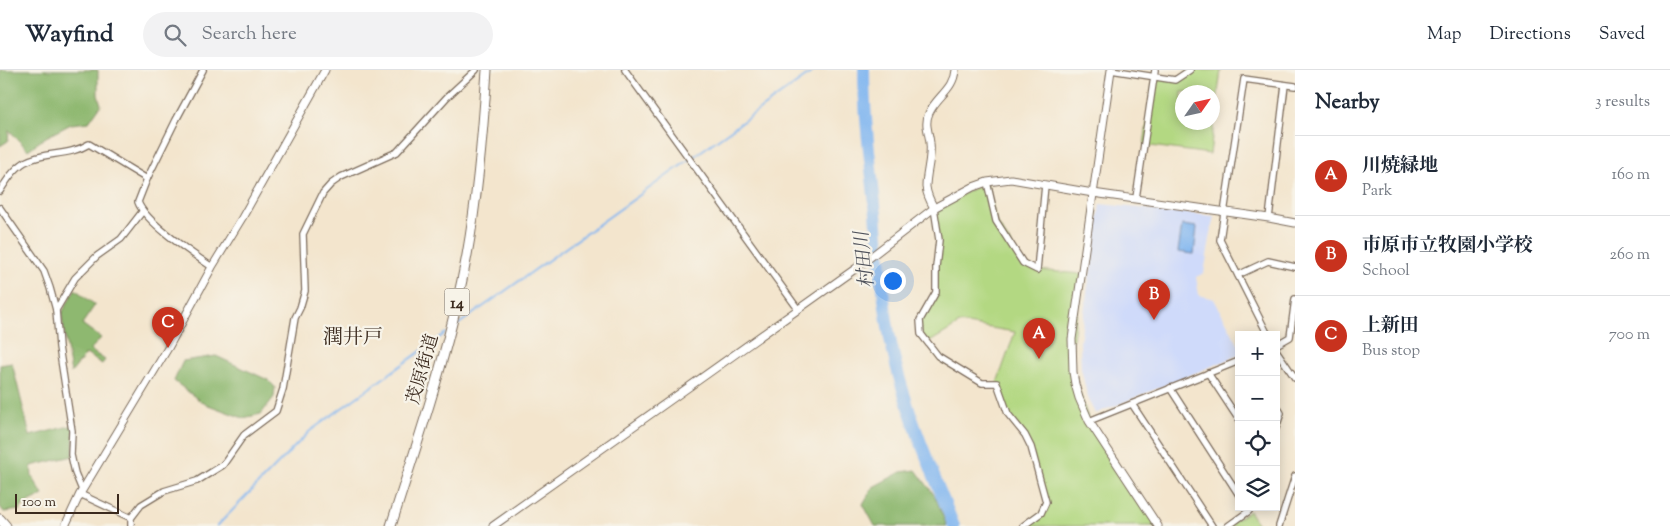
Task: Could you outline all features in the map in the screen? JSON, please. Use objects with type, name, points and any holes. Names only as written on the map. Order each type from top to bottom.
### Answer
[{"type":"main road","name":"茂原街道","points":[[392,526],[451,328],[463,273],[477,186],[487,70]]},
{"type":"main road","points":[[0,519],[6,526]]},
{"type":"street","points":[[203,70],[176,120],[147,179],[138,202],[142,212],[177,242],[212,267]]},
{"type":"street","points":[[65,526],[81,492],[168,348],[324,70]]},
{"type":"street","points":[[130,526],[131,518],[141,505],[164,491],[197,482],[223,465],[244,435],[276,411],[283,388],[295,318],[305,291],[303,234],[323,193],[331,184],[342,177],[397,152],[446,97],[476,70]]},
{"type":"street","points":[[625,70],[798,310]]},
{"type":"street","points":[[955,70],[950,85],[934,104],[927,118],[926,130],[930,143],[926,186],[928,199],[934,208],[940,240],[936,267],[936,292],[920,320],[921,334],[938,356],[982,382],[997,383],[1008,414],[1025,435],[1031,447],[1046,502],[1041,513],[1023,526]]},
{"type":"street","points":[[1158,526],[1089,421],[1075,384],[1072,338],[1111,70],[1155,73],[1175,80],[1190,70]]},
{"type":"street","points":[[1136,198],[1155,73]]},
{"type":"street","points":[[1266,331],[1220,240],[1244,79],[1295,86]]},
{"type":"street","points":[[1269,218],[1285,85]]},
{"type":"street","points":[[0,191],[8,177],[23,163],[73,152],[89,144],[147,179]]},
{"type":"street","points":[[493,526],[855,269],[934,208],[958,194],[986,182],[1011,179],[1295,223]]},
{"type":"street","points":[[986,182],[996,221],[1024,263],[1037,270],[1046,185]]},
{"type":"street","points":[[0,208],[44,271],[56,310],[58,347],[72,430],[71,455],[81,492],[131,518]]},
{"type":"street","points":[[56,310],[75,278],[97,256],[121,239],[142,212]]},
{"type":"street","points":[[1238,275],[1268,261],[1295,267]]},
{"type":"street","points":[[1280,343],[1290,337],[1295,299]]},
{"type":"street","points":[[1280,356],[1295,378]]},
{"type":"street","points":[[1089,421],[1235,363]]},
{"type":"street","points":[[1208,373],[1235,414]]},
{"type":"street","points":[[1170,388],[1235,489]]},
{"type":"street","points":[[1132,404],[1212,526]]},
{"type":"street","points":[[1279,526],[1295,476]]},
{"type":"street","points":[[1228,526],[1246,511]]},
{"type":"shaded area","points":[[1100,204],[1214,216],[1204,273],[1196,277],[1199,295],[1214,299],[1235,338],[1235,357],[1095,414],[1087,395],[1081,368],[1080,341]]},
{"type":"green space","points":[[0,70],[98,70],[98,95],[101,105],[89,122],[71,124],[46,137],[28,150],[9,130],[8,141],[0,146]]},
{"type":"green space","points":[[1190,70],[1221,70],[1219,85],[1175,85],[1175,130],[1213,130],[1210,154],[1144,145],[1154,76],[1175,80]]},
{"type":"green space","points":[[987,182],[996,221],[1023,263],[1037,270],[1082,274],[1072,346],[1073,372],[1089,421],[1158,526],[1026,526],[1041,513],[1046,502],[1031,447],[1008,414],[997,383],[1015,332],[961,323],[928,343],[921,334],[920,320],[936,292],[939,240],[934,208]]},
{"type":"green space","points":[[75,289],[95,305],[82,324],[101,338],[90,350],[105,360],[102,364],[86,354],[71,373],[62,318],[63,311]]},
{"type":"green space","points":[[216,356],[268,380],[275,387],[274,397],[261,414],[243,418],[203,403],[174,381],[183,361]]},
{"type":"green space","points":[[12,363],[30,436],[74,425],[73,456],[31,466],[32,476],[43,495],[24,504],[20,510],[4,512],[0,507],[0,365]]},
{"type":"green space","points":[[916,470],[935,496],[947,526],[875,526],[863,504],[873,487],[901,472]]},
{"type":"green space","points":[[1249,511],[1259,526],[1227,526]]},
{"type":"water","points":[[1182,225],[1197,227],[1194,254],[1178,252]]},
{"type":"waterway","points":[[456,326],[815,70]]},
{"type":"waterway","name":"村田川","points":[[864,70],[868,142],[888,328],[902,386],[915,427],[954,526]]},
{"type":"waterway","points":[[217,526],[310,431],[446,333]]},
{"type":"place","name":"市原市立牧園小学校","points":[[1154,320]]},
{"type":"place","name":"上新田","points":[[168,348]]},
{"type":"place","name":"川焼緑地","points":[[1039,359]]},
{"type":"district","name":"潤井戸","points":[[353,336]]}]
